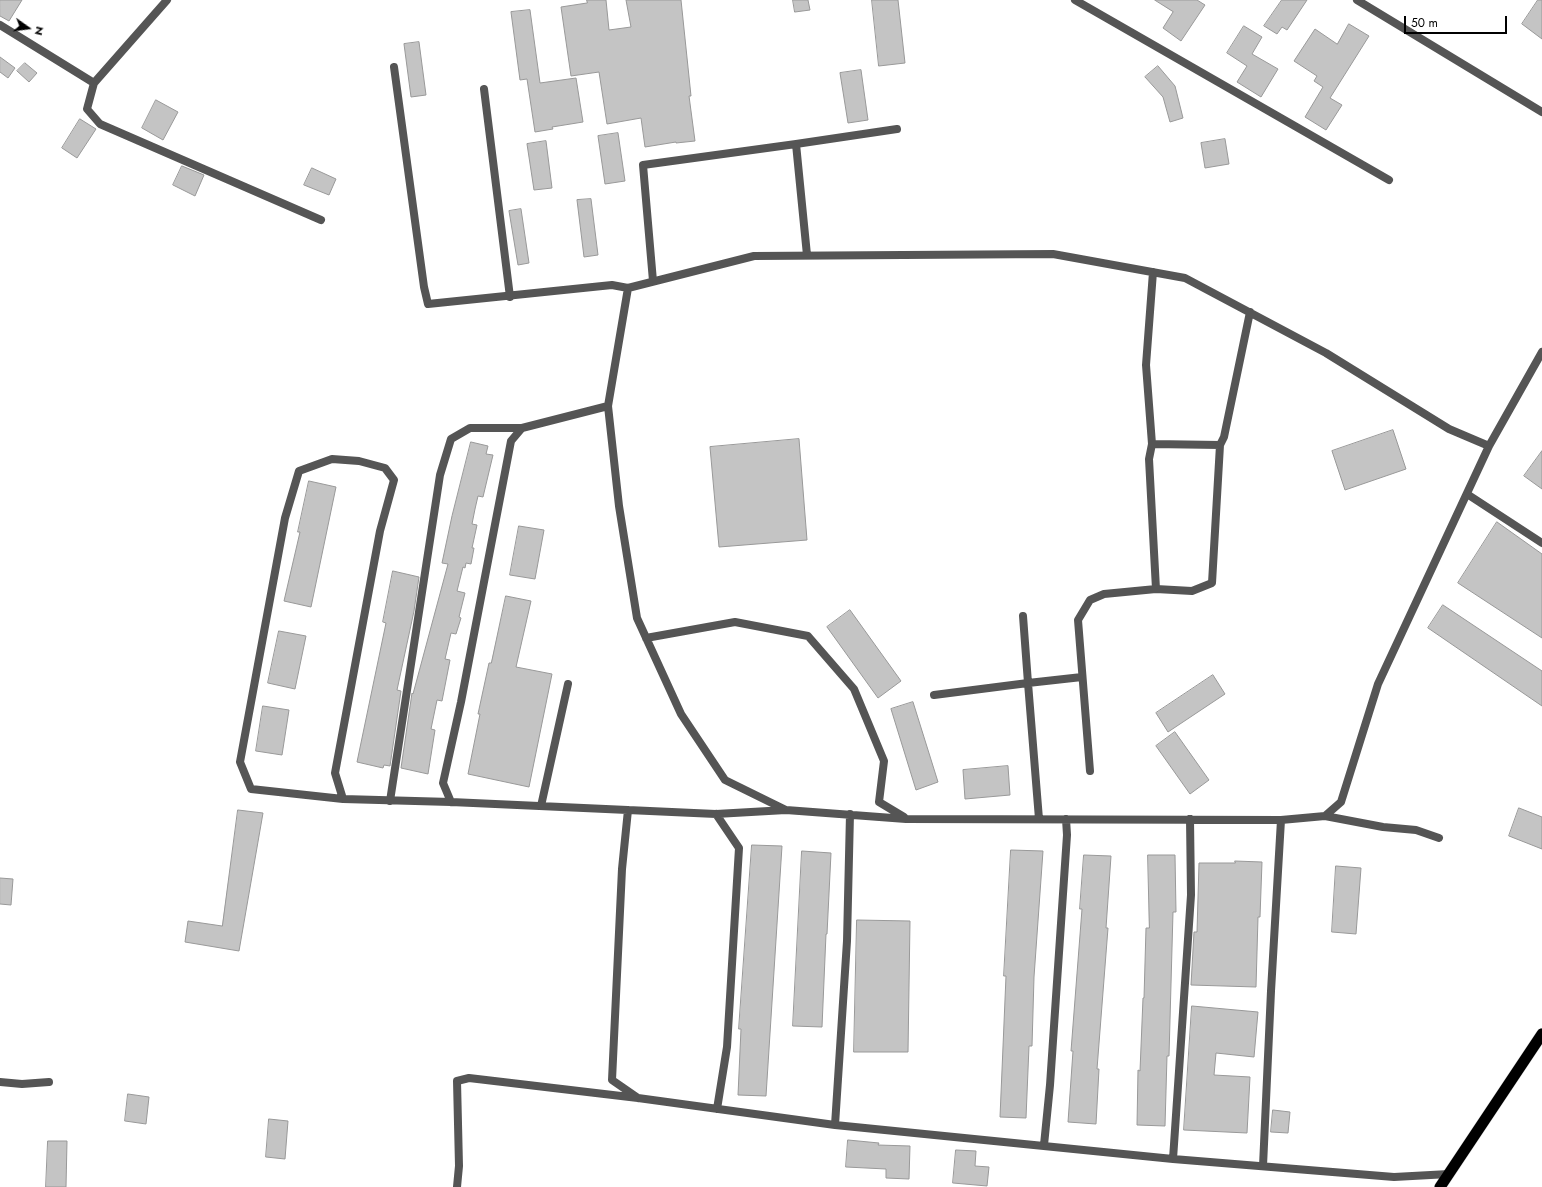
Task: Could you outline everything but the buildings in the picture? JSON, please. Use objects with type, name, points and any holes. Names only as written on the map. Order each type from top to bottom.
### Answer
[{"type":"highway","points":[[1440,1187],[1542,1034]]},
{"type":"street","points":[[167,0],[94,83],[87,109],[100,124],[321,220]]},
{"type":"street","points":[[1075,0],[1389,180]]},
{"type":"street","points":[[1357,0],[1542,112]]},
{"type":"street","points":[[0,25],[94,83]]},
{"type":"street","points":[[394,67],[424,288],[428,304],[510,297],[612,285],[628,288],[754,256],[1053,254],[1185,278],[1326,353],[1450,429],[1489,446]]},
{"type":"street","points":[[484,89],[510,297]]},
{"type":"street","points":[[653,281],[643,165],[897,129]]},
{"type":"street","points":[[796,144],[807,256]]},
{"type":"street","points":[[1153,272],[1146,365],[1152,444],[1149,460],[1156,589]]},
{"type":"street","points":[[628,288],[608,406],[619,506],[636,618],[681,714],[725,780],[786,810]]},
{"type":"street","points":[[1090,771],[1078,620],[1090,600],[1104,594],[1156,589],[1192,591],[1212,584],[1220,445],[1224,437],[1250,312]]},
{"type":"street","points":[[1325,816],[1341,802],[1378,684],[1489,446],[1542,352]]},
{"type":"street","points":[[390,801],[440,475],[451,439],[470,428],[522,428],[608,406]]},
{"type":"street","points":[[451,802],[443,783],[461,702],[511,442],[522,428]]},
{"type":"street","points":[[1152,444],[1220,445]]},
{"type":"street","points":[[343,799],[335,773],[380,531],[394,480],[386,468],[359,461],[332,459],[298,471],[285,518],[240,762],[251,789],[343,799],[451,802],[716,814],[786,810],[906,819],[1281,820],[1325,816],[1383,827],[1416,830],[1439,838]]},
{"type":"street","points":[[1467,494],[1542,543]]},
{"type":"street","points":[[1024,616],[1039,819]]},
{"type":"street","points":[[646,638],[735,622],[808,636],[854,689],[857,696],[884,761],[879,802],[906,819]]},
{"type":"street","points":[[934,695],[1082,677]]},
{"type":"street","points":[[541,806],[568,684]]},
{"type":"street","points":[[628,810],[622,869],[612,1080],[638,1098]]},
{"type":"street","points":[[716,814],[738,848],[727,1047],[717,1109]]},
{"type":"street","points":[[835,1125],[847,941],[850,814]]},
{"type":"street","points":[[1044,1145],[1051,1077],[1067,835],[1066,819]]},
{"type":"street","points":[[1173,1159],[1191,895],[1190,820]]},
{"type":"street","points":[[1263,1166],[1281,820]]},
{"type":"street","points":[[457,1187],[459,1166],[457,1081],[469,1078],[638,1098],[835,1125],[1173,1159],[1394,1177],[1450,1174]]},
{"type":"street","points":[[0,1082],[22,1084],[49,1082]]}]
